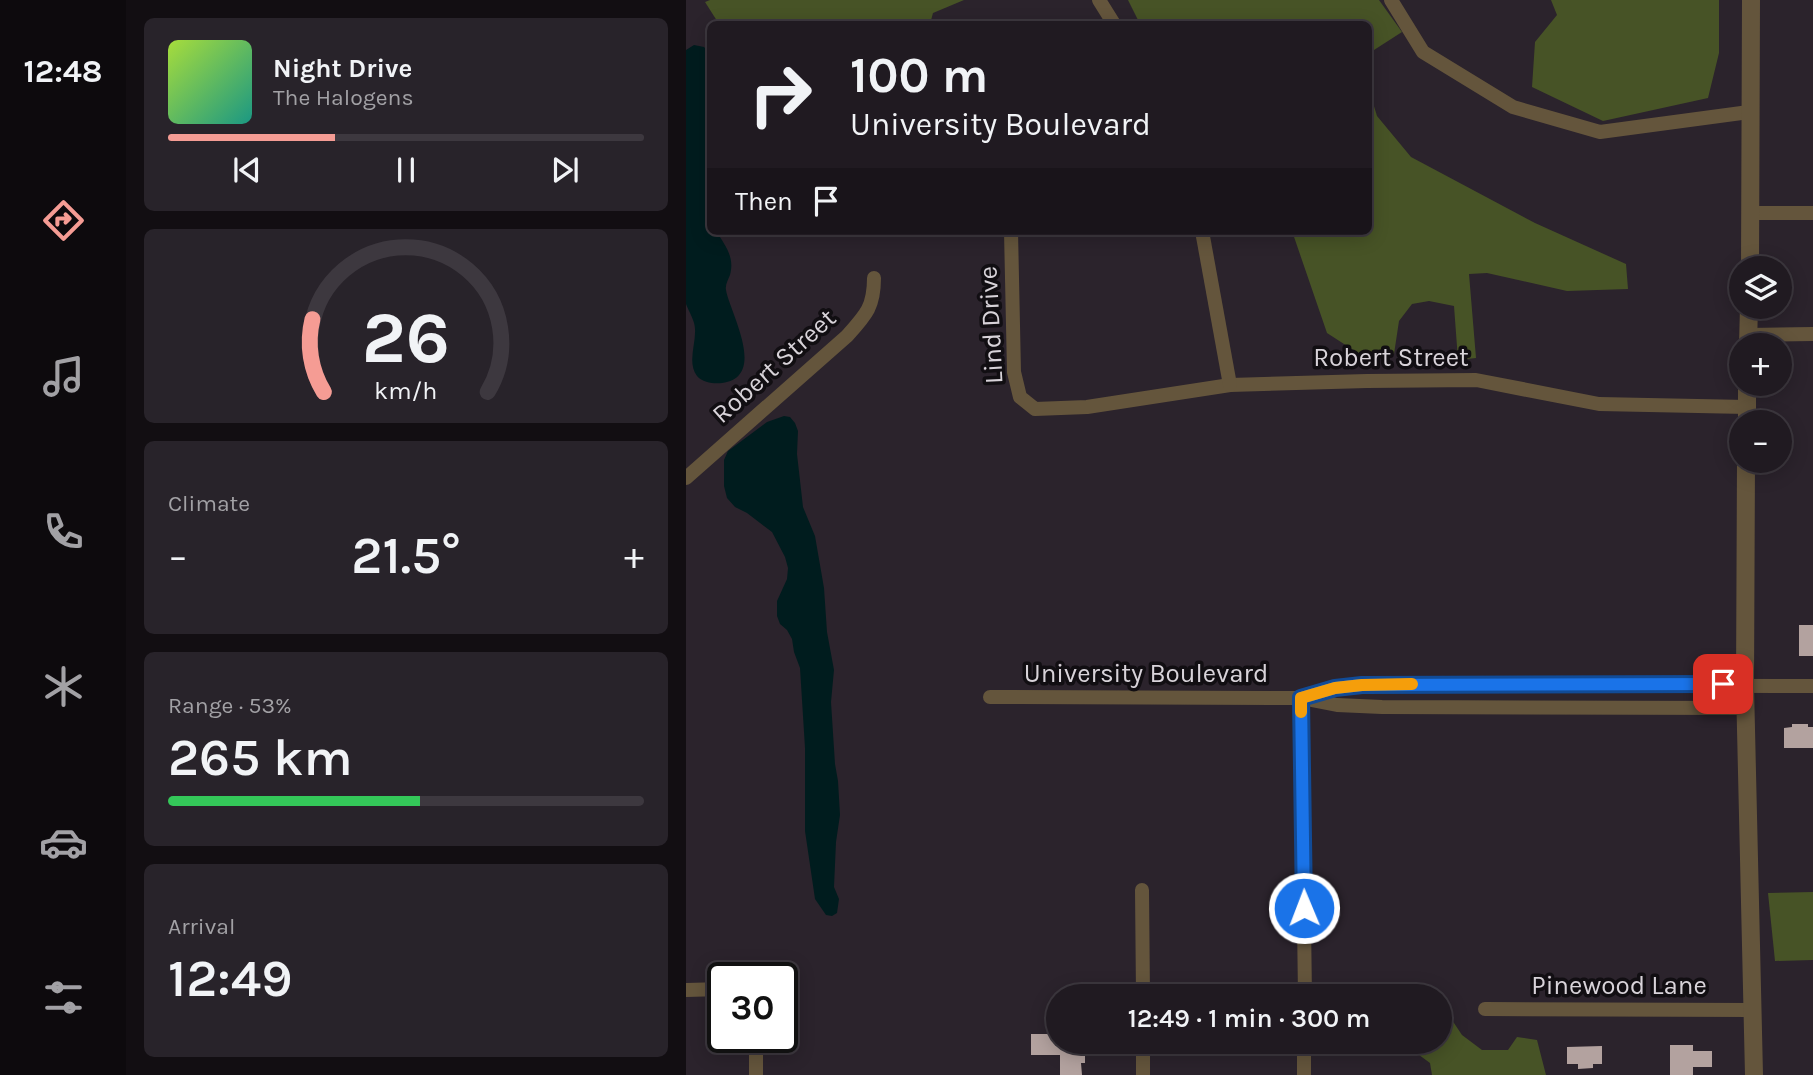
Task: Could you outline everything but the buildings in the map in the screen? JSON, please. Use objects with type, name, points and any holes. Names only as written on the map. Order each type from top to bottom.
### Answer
[{"type":"street","points":[[1099,0],[1112,21]]},
{"type":"street","points":[[1391,0],[1423,52],[1513,107],[1600,132],[1749,112]]},
{"type":"street","points":[[1749,256],[1751,0]]},
{"type":"street","points":[[1751,213],[1813,213]]},
{"type":"street","name":"Lind Drive","points":[[1011,235],[1014,372],[1020,397],[1035,409]]},
{"type":"street","points":[[1203,235],[1230,384]]},
{"type":"street","name":"Robert Street","points":[[686,478],[847,336],[870,305],[874,295],[874,278]]},
{"type":"street","points":[[1792,336],[1813,334]]},
{"type":"street","name":"Robert Street","points":[[1035,409],[1087,407],[1230,384],[1476,380],[1600,404],[1729,413]]},
{"type":"street","points":[[1746,473],[1745,708],[1754,1075]]},
{"type":"street","name":"University Boulevard","points":[[1301,698],[1335,688],[1362,685],[1813,686]]},
{"type":"street","name":"University Boulevard","points":[[990,697],[1301,698],[1337,705],[1371,706],[1745,708]]},
{"type":"street","points":[[1301,698],[1305,984]]},
{"type":"street","points":[[1142,890],[1143,984]]},
{"type":"street","points":[[686,990],[707,989]]},
{"type":"street","name":"Pinewood Lane","points":[[1485,1009],[1752,1010]]},
{"type":"street","points":[[756,1053],[756,1075]]},
{"type":"street","points":[[1143,1054],[1143,1075]]},
{"type":"street","points":[[1304,1054],[1304,1075]]},
{"type":"green space","points":[[964,0],[933,13],[931,21],[717,21],[705,2]]},
{"type":"green space","points":[[1128,0],[1379,0],[1402,32],[1374,50],[1372,56],[1372,21],[1138,21]]},
{"type":"green space","points":[[1551,0],[1719,0],[1719,53],[1708,98],[1603,121],[1532,87],[1535,42],[1557,15]]},
{"type":"green space","points":[[1372,100],[1377,116],[1411,157],[1535,223],[1626,264],[1628,289],[1567,291],[1487,273],[1469,274],[1476,358],[1458,360],[1454,306],[1429,301],[1412,304],[1399,321],[1394,354],[1361,355],[1327,333],[1293,235],[1372,235]]},
{"type":"green space","points":[[1813,892],[1813,960],[1775,961],[1768,893]]},
{"type":"green space","points":[[1452,1020],[1462,1035],[1482,1050],[1508,1050],[1517,1037],[1537,1040],[1546,1075],[1432,1075],[1430,1063],[1418,1054],[1452,1054]]},
{"type":"shaded area","points":[[694,45],[707,50],[707,235],[719,235],[730,257],[731,269],[726,290],[739,328],[745,357],[743,369],[736,378],[722,383],[702,380],[694,371],[692,359],[695,326],[686,304],[686,50]]},
{"type":"shaded area","points":[[784,416],[790,417],[798,431],[797,454],[803,507],[815,536],[834,670],[831,702],[840,815],[834,887],[839,899],[837,913],[832,916],[826,915],[815,899],[805,831],[805,748],[800,668],[792,639],[777,616],[777,601],[787,579],[788,568],[772,532],[735,507],[727,498],[724,486],[724,460],[728,451],[767,422]]},
{"type":"slow traffic","points":[[1301,712],[1301,698],[1335,688],[1412,684]]},
{"type":"route","points":[[1304,908],[1301,698],[1335,688],[1362,685],[1723,684]]}]
